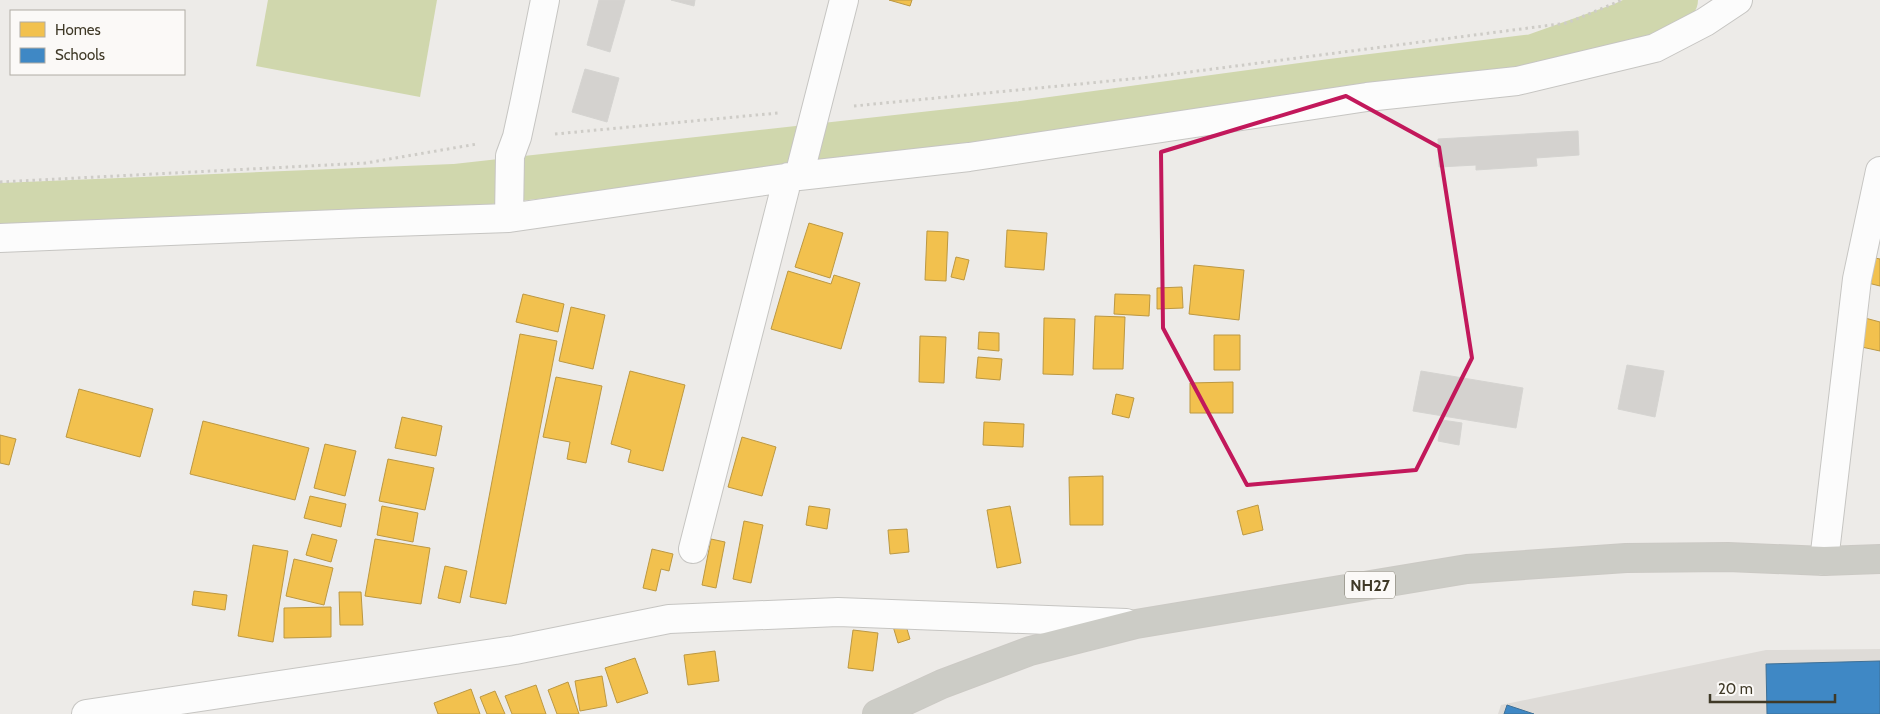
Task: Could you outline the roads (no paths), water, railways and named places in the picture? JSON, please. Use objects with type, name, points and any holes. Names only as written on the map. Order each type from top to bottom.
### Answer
[{"type":"highway","name":"NH27","points":[[877,714],[942,684],[1030,651],[1136,624],[1467,569],[1626,558],[1728,557],[1824,561],[1880,559]]},
{"type":"street","points":[[508,208],[514,147],[545,0]]},
{"type":"street","points":[[692,549],[797,171],[815,115],[844,0]]},
{"type":"street","points":[[0,238],[363,223],[508,208],[797,171],[969,157],[1367,97],[1517,81],[1655,48],[1705,22],[1738,0]]},
{"type":"street","points":[[1824,561],[1857,279],[1880,171]]},
{"type":"street","points":[[86,714],[515,650],[669,619],[838,612],[1136,624]]},
{"type":"waterway","points":[[0,205],[454,186],[1021,123],[1330,81],[1534,56],[1621,25],[1676,0]]}]
